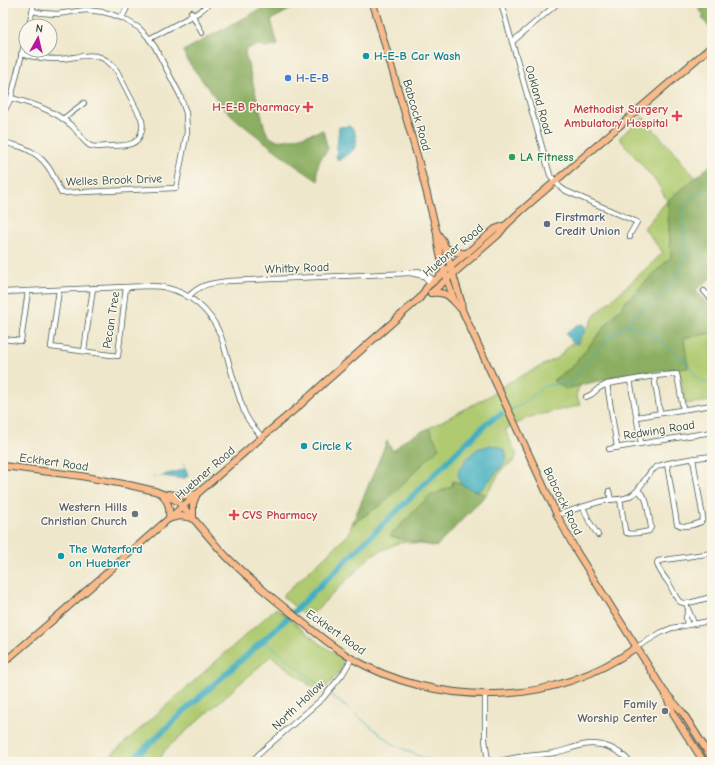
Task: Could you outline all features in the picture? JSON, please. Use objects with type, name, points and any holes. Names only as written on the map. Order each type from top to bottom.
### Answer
[{"type":"main road","name":"Babcock Road","points":[[373,3],[418,160],[437,233],[438,243],[450,277],[455,303],[462,310]]},
{"type":"main road","name":"Huebner Road","points":[[420,298],[431,293],[450,277],[498,235],[506,225],[555,181],[712,46]]},
{"type":"main road","name":"Huebner Road","points":[[3,663],[299,406],[324,382],[420,298],[427,287],[495,229],[506,225]]},
{"type":"main road","name":"Babcock Road","points":[[437,233],[443,241],[448,270]]},
{"type":"main road","points":[[444,246],[450,251],[468,253]]},
{"type":"main road","name":"Babcock Road","points":[[450,277],[461,301],[462,310],[557,515],[575,549],[664,691],[675,717],[702,760]]},
{"type":"main road","points":[[431,293],[438,292],[446,294],[455,303]]},
{"type":"main road","name":"Eckhert Road","points":[[3,466],[114,481],[146,488],[171,497],[183,507],[226,555],[257,586],[323,639],[352,658],[376,671],[416,685],[460,693],[485,694],[532,691],[576,679],[607,666],[637,647]]},
{"type":"main road","points":[[161,493],[182,496],[197,494]]},
{"type":"main road","points":[[161,493],[170,507],[170,518],[182,516],[193,518],[193,502],[197,494]]},
{"type":"main road","name":"Babcock Road","points":[[664,691],[683,713],[712,759]]},
{"type":"main road","points":[[703,744],[712,749]]},
{"type":"street","points":[[31,18],[34,3]]},
{"type":"street","points":[[122,18],[129,3]]},
{"type":"street","points":[[33,11],[57,14],[77,11],[94,11],[112,14],[139,28],[149,39],[192,14],[199,12],[210,3]]},
{"type":"street","name":"Oakland Road","points":[[501,3],[549,173],[560,187],[636,224]]},
{"type":"street","points":[[512,42],[558,3]]},
{"type":"street","points":[[192,14],[202,32]]},
{"type":"street","name":"Welles Brook Drive","points":[[3,141],[31,151],[40,157],[51,170],[61,193],[176,188],[187,132],[186,113],[180,95],[155,47],[149,39]]},
{"type":"street","points":[[11,98],[41,107],[56,114],[72,126],[90,146],[128,145],[137,141],[141,134],[143,126],[142,121],[117,71],[109,62],[103,58],[93,55],[58,59],[40,58]]},
{"type":"street","points":[[3,114],[11,98],[20,58]]},
{"type":"street","points":[[63,119],[84,103]]},
{"type":"street","name":"Whitby Road","points":[[188,297],[201,286],[221,282],[410,273],[414,271],[423,272],[433,282]]},
{"type":"street","points":[[3,292],[160,286],[173,289],[188,297],[197,303],[208,314],[218,330],[245,414],[262,437]]},
{"type":"street","name":"Pecan Tree","points":[[59,290],[51,346],[118,356],[126,287]]},
{"type":"street","points":[[84,351],[93,288]]},
{"type":"street","points":[[3,339],[21,341],[28,291]]},
{"type":"street","points":[[704,291],[712,300]]},
{"type":"street","points":[[586,396],[592,394],[607,384],[654,376],[677,374],[683,409]]},
{"type":"street","points":[[654,376],[660,413]]},
{"type":"street","points":[[630,380],[640,443]]},
{"type":"street","points":[[607,384],[617,447]]},
{"type":"street","points":[[637,417],[712,405]]},
{"type":"street","name":"Redwing Road","points":[[609,449],[712,432]]},
{"type":"street","points":[[557,515],[611,500],[628,498],[638,490],[651,472],[660,466],[712,456]]},
{"type":"street","points":[[667,464],[677,524],[682,526],[698,524],[703,518],[693,459]]},
{"type":"street","points":[[620,499],[624,530],[626,533],[629,534],[649,531],[651,524],[647,501],[638,490]]},
{"type":"street","points":[[609,491],[611,500]]},
{"type":"street","points":[[583,507],[589,521],[598,535]]},
{"type":"street","points":[[712,553],[658,561],[657,563],[657,566],[679,601],[686,603],[712,597]]},
{"type":"street","points":[[686,603],[694,624]]},
{"type":"street","points":[[687,625],[686,617],[688,611]]},
{"type":"street","name":"Eckhert Road","points":[[637,647],[662,632],[672,628],[704,622],[712,623]]},
{"type":"street","name":"North Hollow","points":[[251,762],[323,698],[340,678],[352,658]]},
{"type":"street","points":[[485,694],[484,736],[488,762]]},
{"type":"street","points":[[496,762],[519,757],[555,753],[583,745],[593,744],[603,745],[613,749],[622,754],[630,762]]},
{"type":"green space","points":[[3,3],[9,3],[3,23]]},
{"type":"green space","points":[[272,3],[307,3],[298,5],[271,20],[278,45],[266,48],[259,45],[246,49],[245,53],[265,129],[270,137],[273,139],[284,140],[298,138],[323,130],[328,149],[320,160],[317,170],[318,181],[293,164],[239,122],[220,104],[189,63],[183,51]]},
{"type":"green space","points":[[701,3],[712,3],[712,31],[702,18],[704,15],[698,9],[702,5]]},
{"type":"green space","points":[[643,117],[696,178],[667,201],[658,184],[619,138]]},
{"type":"green space","points":[[712,164],[712,180],[709,183],[712,184],[712,277],[696,290],[712,309],[712,333],[684,338],[688,368],[627,376],[566,389],[553,381],[572,367],[626,301],[671,257],[667,201]]},
{"type":"green space","points":[[667,201],[671,257],[626,301],[572,367],[553,380],[566,388],[581,385],[576,396],[581,405],[530,417],[505,430],[517,455],[514,461],[502,469],[486,495],[453,481],[452,486],[428,497],[390,536],[428,545],[404,542],[398,543],[372,555],[308,618],[282,596],[348,535],[352,524],[382,504],[439,448],[429,428],[491,395],[506,384],[559,357],[570,344],[578,344],[595,315],[663,253],[644,228]]},
{"type":"green space","points":[[712,333],[712,401],[685,404],[680,374],[667,370],[688,368],[683,338]]},
{"type":"green space","points":[[429,428],[439,448],[382,504],[352,524],[387,441],[393,451],[406,439]]},
{"type":"green space","points":[[453,481],[486,495],[436,547],[390,536],[428,497],[452,486]]},
{"type":"green space","points":[[276,608],[319,643],[343,659],[343,664],[338,673],[320,693],[271,656],[165,750],[158,762],[103,762]]},
{"type":"water","points":[[349,126],[355,133],[355,146],[351,152],[338,161],[336,156],[339,127]]},
{"type":"water","points":[[582,323],[586,328],[577,343],[572,342],[566,334]]},
{"type":"water","points":[[490,445],[502,448],[505,451],[507,458],[503,465],[482,489],[475,491],[463,485],[459,481],[458,472],[466,459],[477,449]]},
{"type":"water","points":[[186,469],[188,475],[185,478],[164,476],[164,475]]},
{"type":"waterway","points":[[511,410],[523,404],[544,386],[568,384],[572,382],[582,367],[608,338],[627,325],[639,311],[662,297],[675,278],[686,256],[683,221],[684,204],[703,190],[712,181]]},
{"type":"waterway","points":[[627,325],[639,328],[662,341],[689,364],[695,376],[702,382],[712,383]]},
{"type":"waterway","points":[[501,414],[506,412]]},
{"type":"waterway","points":[[129,762],[273,632],[487,423],[501,414]]},
{"type":"waterway","points":[[183,464],[185,469]]},
{"type":"waterway","points":[[153,477],[164,476]]},
{"type":"waterway","points":[[263,640],[325,690]]},
{"type":"waterway","points":[[331,695],[351,711]]},
{"type":"waterway","points":[[355,714],[393,744],[434,762]]},
{"type":"place","name":"H-E-B Car Wash","points":[[366,56]]},
{"type":"place","name":"H-E-B","points":[[288,78]]},
{"type":"place","name":"H-E-B Pharmacy","points":[[308,107]]},
{"type":"place","name":"Methodist Surgery Ambulatory Hospital","points":[[677,116]]},
{"type":"place","name":"LA Fitness","points":[[512,157]]},
{"type":"place","name":"Firstmark Credit Union","points":[[547,224]]},
{"type":"place","name":"Circle K","points":[[304,446]]},
{"type":"place","name":"Western Hills Christian Church","points":[[135,514]]},
{"type":"place","name":"CVS Pharmacy","points":[[234,515]]},
{"type":"place","name":"The Waterford on Huebner","points":[[61,556]]},
{"type":"place","name":"Family Worship Center","points":[[665,711]]}]
